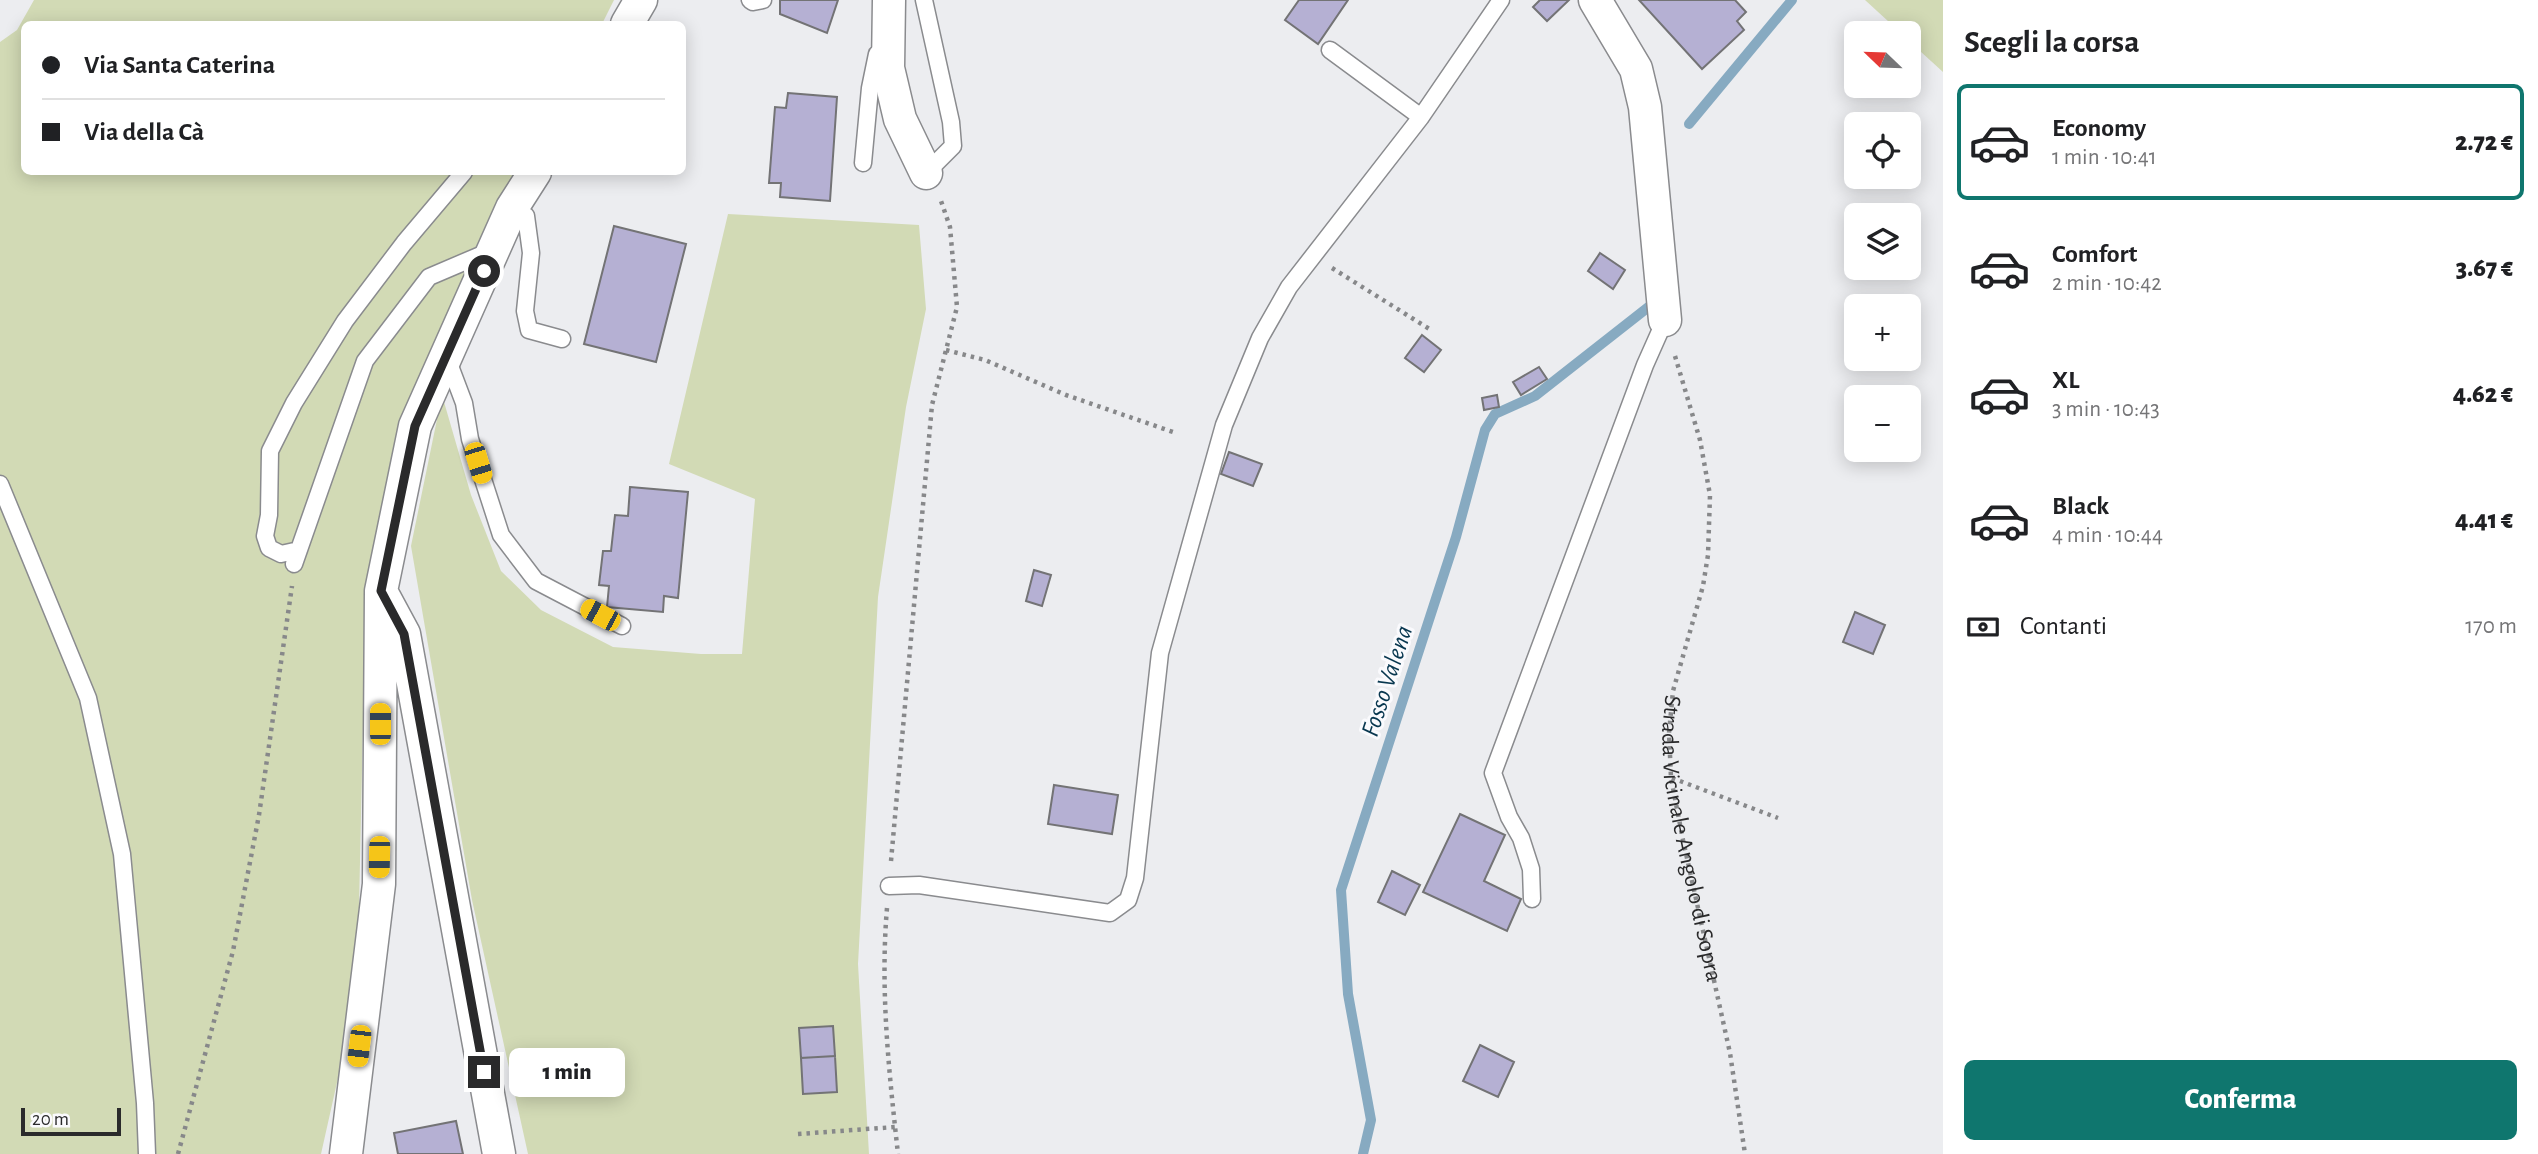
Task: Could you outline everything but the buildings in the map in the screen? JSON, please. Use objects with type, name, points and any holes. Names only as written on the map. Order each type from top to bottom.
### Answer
[{"type":"street","points":[[629,21],[641,0]]},
{"type":"street","points":[[889,0],[888,68],[900,119],[926,173]]},
{"type":"street","points":[[1594,0],[1636,69],[1645,107],[1665,320]]},
{"type":"street","points":[[346,1154],[379,884],[381,591],[415,426],[512,208],[533,175]]},
{"type":"street","points":[[381,591],[404,634],[499,1154]]},
{"type":"lane","points":[[750,0],[763,0]]},
{"type":"lane","points":[[863,163],[870,88],[889,0]]},
{"type":"lane","points":[[924,0],[951,122],[953,146],[926,173]]},
{"type":"lane","points":[[889,886],[919,885],[1110,913],[1128,900],[1135,878],[1160,653],[1220,439],[1260,338],[1289,287],[1421,117],[1501,0]]},
{"type":"lane","points":[[1329,50],[1421,117]]},
{"type":"lane","points":[[461,175],[404,243],[345,321],[294,403],[270,451],[269,515],[265,536],[269,548],[297,557],[365,361],[429,278],[493,250]]},
{"type":"lane","points":[[512,208],[526,216],[531,253],[525,310],[529,330],[562,339]]},
{"type":"lane","points":[[1532,899],[1531,869],[1521,838],[1509,817],[1493,774],[1645,365],[1665,320]]},
{"type":"lane","points":[[446,356],[464,403],[470,439],[501,535],[536,581],[622,626]]},
{"type":"lane","points":[[0,484],[88,698],[122,854],[145,1103],[147,1154]]},
{"type":"path","points":[[898,1154],[884,1013],[884,940],[932,405],[957,307],[950,228],[942,203],[926,173]]},
{"type":"path","points":[[1313,257],[1431,330]]},
{"type":"path","points":[[946,350],[985,360],[1066,395],[1173,432]]},
{"type":"path","name":"Strada Vicinale Angolo di Sopra","points":[[1676,360],[1700,440],[1710,507],[1708,555],[1703,586],[1673,691],[1669,733],[1671,778],[1730,1053],[1745,1154]]},
{"type":"path","points":[[178,1154],[233,951],[259,815],[297,557]]},
{"type":"path","points":[[1671,778],[1778,818]]},
{"type":"path","points":[[797,1134],[895,1127]]},
{"type":"green space","points":[[34,0],[614,0],[604,21],[22,21]]},
{"type":"green space","points":[[1865,0],[1943,0],[1943,72],[1922,53],[1922,21],[1888,21]]},
{"type":"green space","points":[[21,23],[21,175],[514,175],[476,250],[408,408],[366,586],[359,908],[340,1069],[321,1154],[0,1154],[0,42],[17,30]]},
{"type":"green space","points":[[728,214],[919,225],[926,309],[906,407],[878,597],[858,964],[869,1154],[528,1154],[472,900],[411,546],[442,395],[471,495],[501,571],[541,610],[613,647],[701,654],[742,654],[755,499],[669,464]]},
{"type":"waterway","name":"Fosso Valena","points":[[1689,124],[1792,0]]},
{"type":"waterway","name":"Fosso Valena","points":[[1363,1154],[1371,1120],[1348,994],[1341,890],[1456,537],[1485,430],[1495,414],[1535,396],[1651,305]]},
{"type":"route","points":[[484,271],[415,426],[381,591],[404,634],[484,1072]]}]
